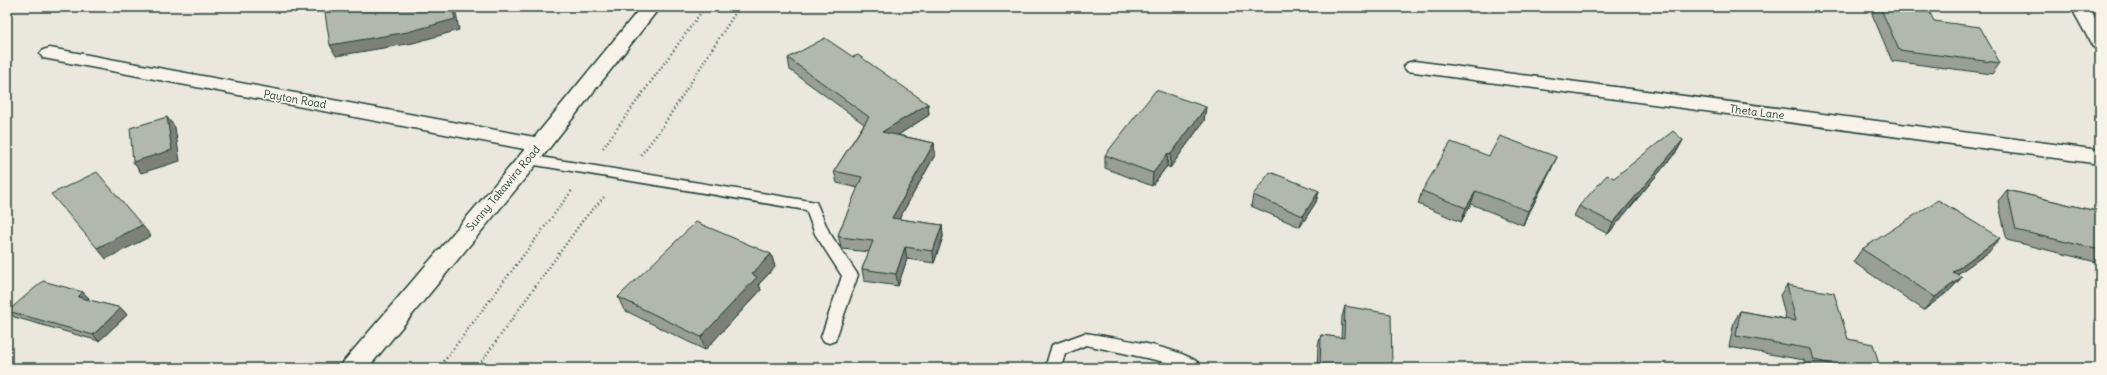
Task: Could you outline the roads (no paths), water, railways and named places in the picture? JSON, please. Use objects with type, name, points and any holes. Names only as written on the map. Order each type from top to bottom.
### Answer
[{"type":"street","name":"Sunny Takawira Road","points":[[353,368],[534,152],[652,7]]},
{"type":"street","points":[[2080,7],[2100,43]]},
{"type":"street","name":"Payton Road","points":[[50,54],[534,152]]},
{"type":"street","name":"Theta Lane","points":[[1414,67],[2100,157]]},
{"type":"lane","points":[[534,152],[811,206],[822,234],[850,275],[829,337]]},
{"type":"lane","points":[[1053,368],[1058,350],[1085,339],[1178,358],[1195,368]]}]
